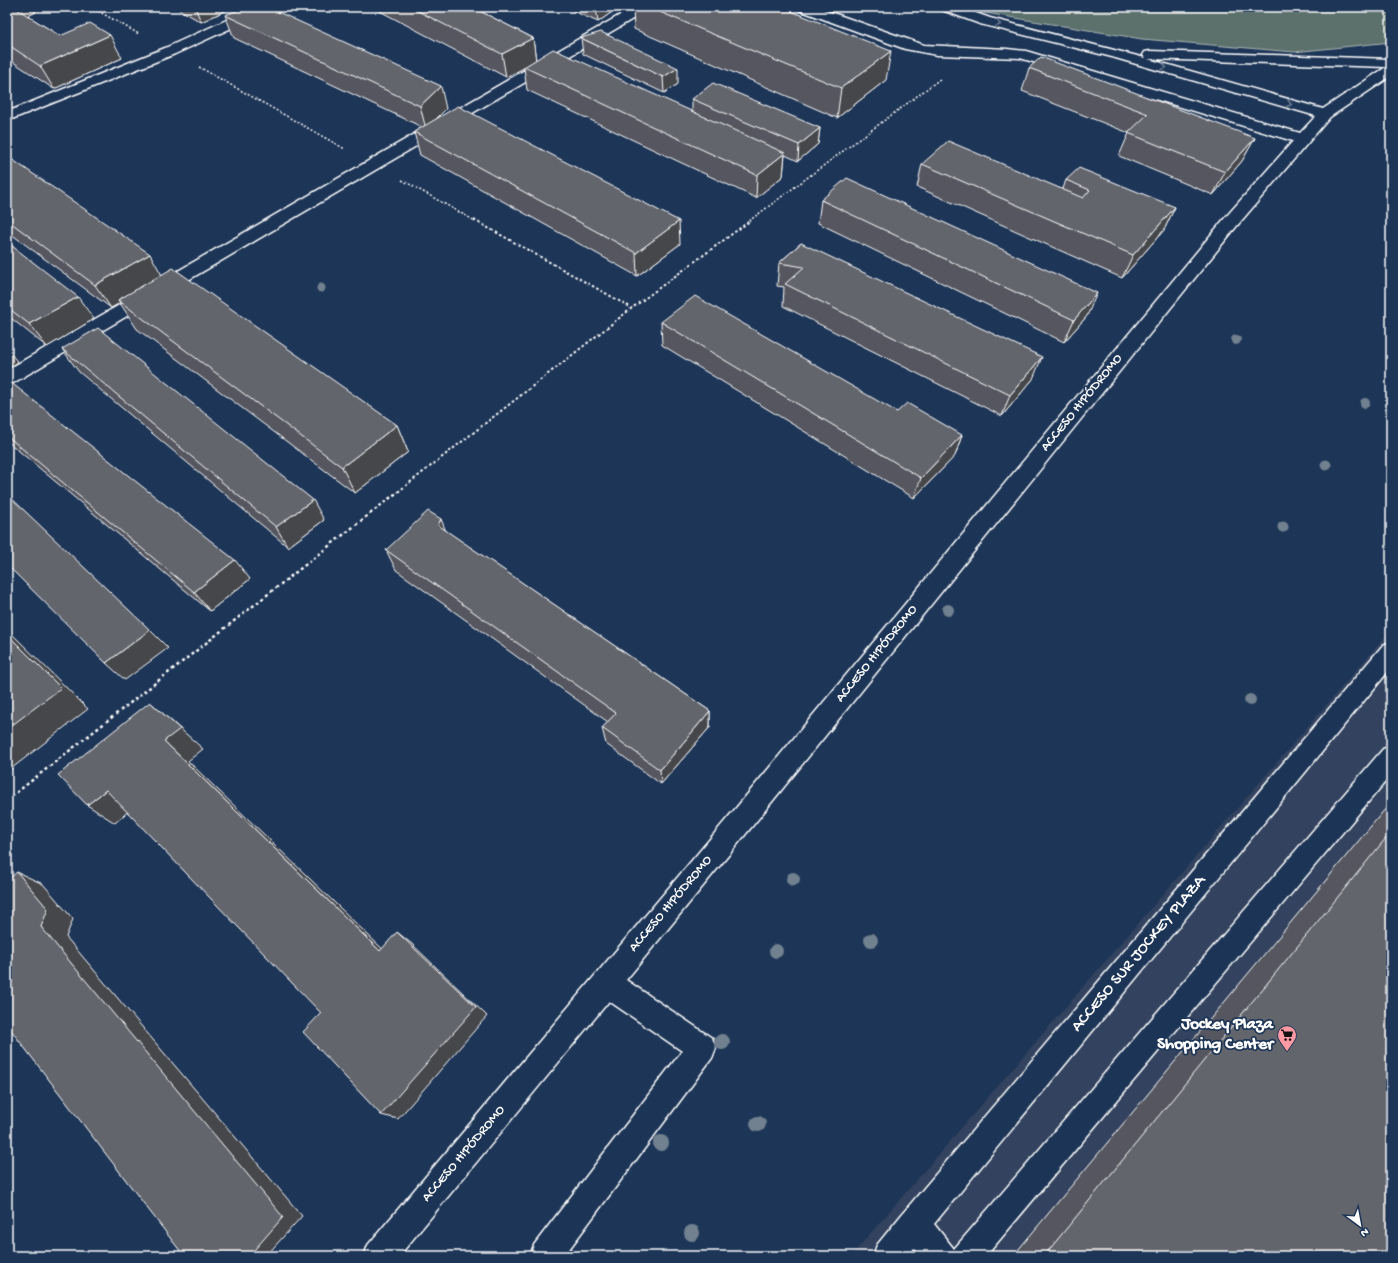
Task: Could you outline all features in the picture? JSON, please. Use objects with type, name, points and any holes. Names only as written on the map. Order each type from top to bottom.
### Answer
[{"type":"street","points":[[7,117],[170,51],[266,7]]},
{"type":"street","points":[[7,378],[643,7]]},
{"type":"street","points":[[804,7],[910,46],[926,50],[976,52],[999,51],[1021,54],[1303,139]]},
{"type":"street","points":[[947,7],[985,21],[1117,54],[1324,114]]},
{"type":"street","points":[[1117,54],[1391,63]]},
{"type":"street","name":"ACCESO HIPÓDROMO","points":[[379,1256],[606,983],[1230,223],[1324,114],[1391,70]]},
{"type":"street","name":"ACCESO SUR JOCKEY PLAZA","points":[[888,1256],[1391,652]]},
{"type":"street","points":[[966,1256],[1391,757]]},
{"type":"street","points":[[545,1256],[702,1048],[606,983]]},
{"type":"street","points":[[914,1224],[941,1256]]},
{"type":"path","points":[[7,800],[632,308],[976,52]]},
{"type":"shaded area","points":[[1391,630],[1391,1256],[851,1256]]},
{"type":"green space","points":[[949,7],[1391,7],[1391,42],[1294,52],[1142,39]]},
{"type":"building","points":[[7,7],[14,7],[60,36],[90,23],[110,35],[40,66],[7,44]]},
{"type":"building","points":[[247,7],[267,7],[441,86],[420,106],[225,15]]},
{"type":"building","points":[[410,7],[472,7],[533,38],[502,54]]},
{"type":"building","points":[[648,7],[781,7],[891,51],[841,88]]},
{"type":"building","points":[[601,32],[678,68],[663,77],[581,38]]},
{"type":"building","points":[[553,49],[785,153],[757,175],[524,67]]},
{"type":"building","points":[[1041,57],[1255,138],[1225,172],[1128,133],[1148,114],[1029,68]]},
{"type":"building","points":[[713,83],[820,128],[799,145],[692,99]]},
{"type":"building","points":[[458,106],[679,221],[636,253],[414,132]]},
{"type":"building","points":[[948,141],[1083,198],[1090,190],[1066,180],[1079,168],[1175,207],[1133,255],[922,164]]},
{"type":"building","points":[[7,156],[150,254],[95,285],[7,220]]},
{"type":"building","points":[[847,178],[1097,293],[1074,320],[821,200]]},
{"type":"building","points":[[7,242],[78,297],[29,324],[7,307]]},
{"type":"building","points":[[801,243],[1042,357],[1010,395],[785,284],[804,267],[779,263]]},
{"type":"building","points":[[173,268],[397,425],[342,467],[118,300]]},
{"type":"building","points":[[695,296],[897,412],[907,403],[962,435],[921,478],[661,322]]},
{"type":"building","points":[[98,328],[313,500],[276,527],[62,349]]},
{"type":"building","points":[[9,381],[235,560],[194,592],[7,436],[7,382]]},
{"type":"building","points":[[7,494],[150,630],[106,663],[7,565]]},
{"type":"building","points":[[428,511],[441,519],[438,525],[710,711],[660,770],[602,728],[616,713],[386,550]]},
{"type":"building","points":[[7,634],[61,688],[7,729]]},
{"type":"building","points":[[150,702],[180,729],[164,741],[380,951],[397,932],[476,1007],[381,1115],[303,1032],[321,1013],[106,790],[87,805],[58,775]]},
{"type":"building","name":"Jockey Plaza Shopping Center","points":[[1391,832],[1391,1256],[1044,1256]]},
{"type":"building","points":[[17,872],[48,909],[41,927],[283,1217],[249,1256],[184,1256],[7,1025],[7,880]]},
{"type":"place","name":"Jockey Plaza Shopping Center","points":[[1287,1052]]}]
